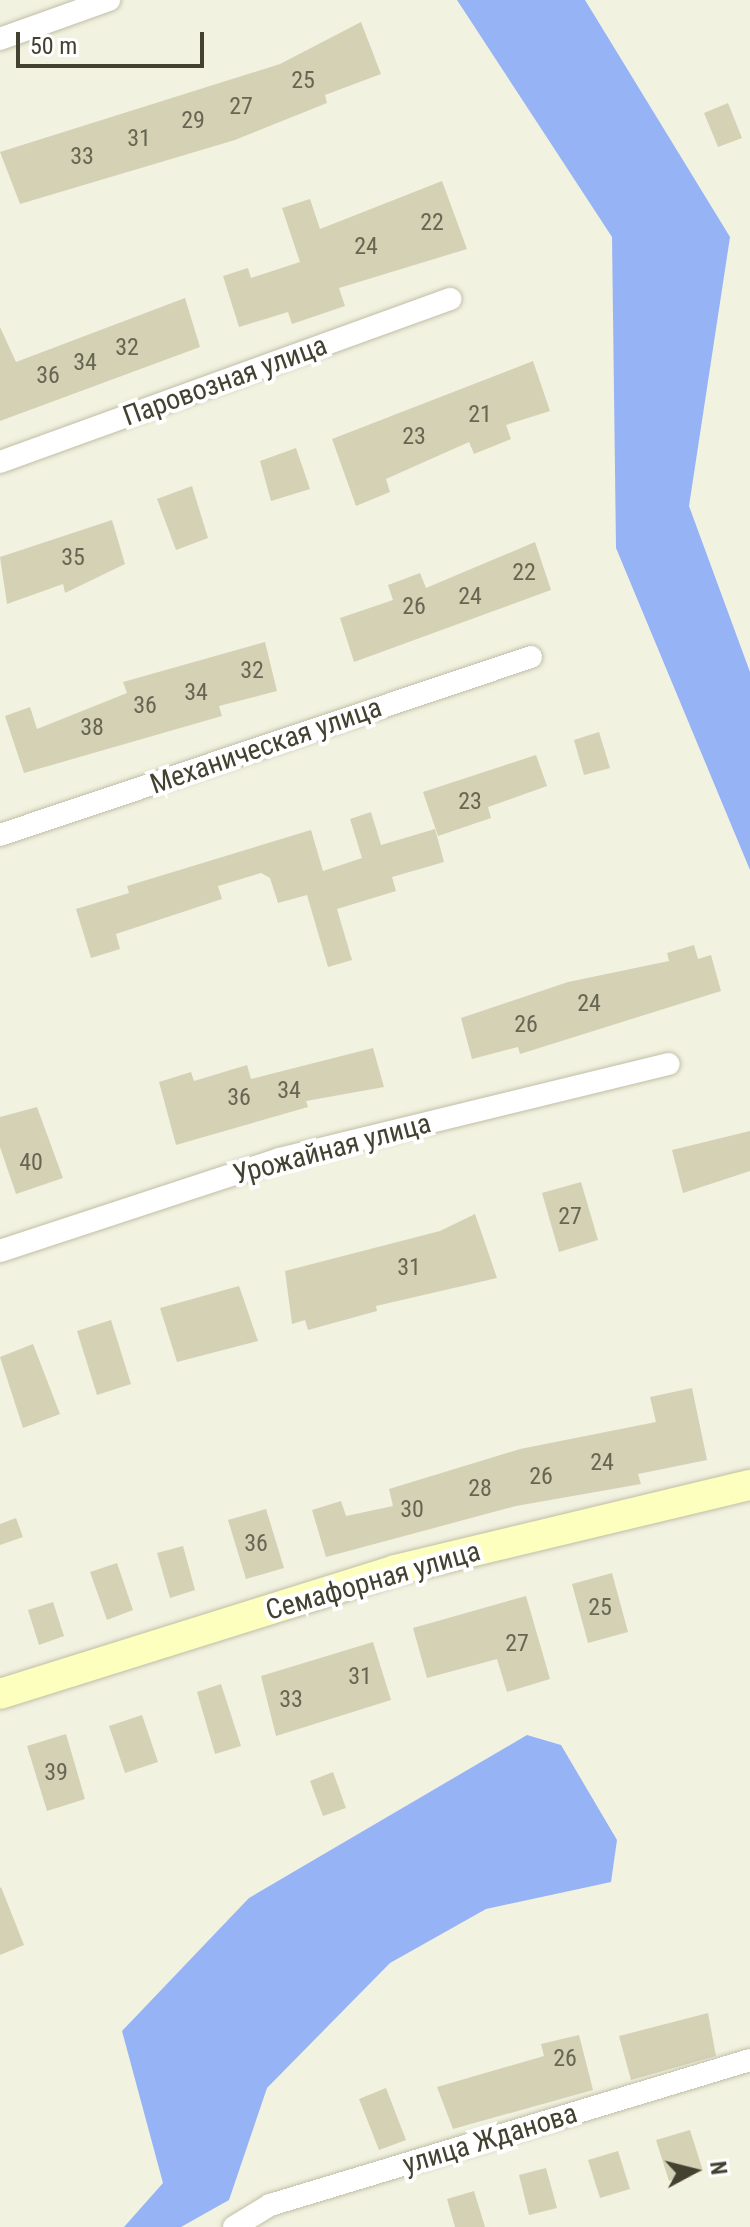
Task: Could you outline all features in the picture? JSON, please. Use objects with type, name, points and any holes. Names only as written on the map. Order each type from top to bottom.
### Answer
[{"type":"street","points":[[0,39],[109,0]]},
{"type":"street","name":"Паровозная улица","points":[[0,462],[450,299]]},
{"type":"street","name":"Механическая улица","points":[[0,835],[531,657]]},
{"type":"street","name":"Урожайная улица","points":[[0,1251],[279,1159],[669,1064]]},
{"type":"street","name":"Семафорная улица","points":[[0,1694],[395,1570],[750,1485]]},
{"type":"street","name":"улица Жданова","points":[[234,2227],[270,2205],[750,2060]]},
{"type":"water","points":[[457,0],[585,0],[730,237],[689,506],[750,672],[750,870],[616,548],[612,237]]},
{"type":"water","points":[[527,1735],[561,1745],[617,1840],[611,1882],[486,1909],[390,1963],[267,2088],[229,2200],[181,2227],[124,2227],[163,2183],[122,2031],[249,1898]]},
{"type":"building","points":[[361,22],[381,74],[325,95],[327,103],[235,140],[20,204],[0,152],[280,64]]},
{"type":"building","points":[[728,103],[742,138],[718,147],[704,113]]},
{"type":"building","points":[[442,181],[467,249],[339,288],[345,306],[292,324],[288,312],[239,327],[223,276],[248,268],[251,278],[300,262],[282,208],[310,199],[320,229]]},
{"type":"building","points":[[185,298],[200,347],[0,421],[0,327],[16,362]]},
{"type":"building","points":[[533,361],[550,411],[506,425],[511,439],[474,454],[469,442],[386,479],[390,492],[356,506],[332,439]]},
{"type":"building","points":[[296,448],[310,489],[271,501],[260,461]]},
{"type":"building","points":[[192,486],[208,538],[176,550],[157,499]]},
{"type":"building","points":[[112,520],[125,564],[65,593],[63,584],[7,604],[0,557]]},
{"type":"building","points":[[535,542],[551,590],[354,662],[340,618],[393,600],[388,585],[420,573],[426,588]]},
{"type":"building","points":[[265,642],[277,691],[219,706],[222,716],[24,773],[5,716],[30,707],[37,729],[127,693],[123,682]]},
{"type":"building","points":[[599,732],[610,768],[584,775],[574,740]]},
{"type":"building","points":[[536,755],[547,786],[488,807],[491,818],[438,836],[423,792]]},
{"type":"building","points":[[371,812],[381,845],[435,829],[444,862],[392,877],[396,891],[337,909],[352,960],[328,967],[307,895],[278,903],[270,878],[261,873],[218,886],[222,899],[116,934],[120,949],[91,958],[76,909],[129,893],[127,886],[311,830],[323,871],[362,858],[350,819]]},
{"type":"building","points":[[694,945],[698,959],[711,955],[721,991],[520,1054],[518,1047],[472,1059],[461,1018],[568,982],[669,961],[667,953]]},
{"type":"building","points":[[373,1048],[384,1087],[306,1101],[308,1107],[176,1145],[159,1082],[191,1072],[194,1081],[247,1065],[251,1079]]},
{"type":"building","points":[[37,1107],[63,1178],[16,1194],[0,1147],[0,1117]]},
{"type":"building","points":[[750,1131],[750,1171],[683,1193],[672,1150]]},
{"type":"building","points":[[581,1182],[598,1240],[559,1252],[542,1193]]},
{"type":"building","points":[[475,1214],[497,1278],[376,1306],[377,1311],[308,1330],[305,1320],[292,1324],[285,1271],[440,1231]]},
{"type":"building","points":[[239,1286],[258,1341],[177,1362],[160,1308]]},
{"type":"building","points":[[111,1320],[131,1384],[97,1395],[77,1331]]},
{"type":"building","points":[[33,1344],[60,1414],[23,1428],[0,1357]]},
{"type":"building","points":[[692,1388],[707,1460],[638,1474],[641,1484],[516,1506],[326,1557],[312,1510],[341,1501],[346,1516],[393,1506],[389,1489],[520,1449],[656,1422],[650,1397]]},
{"type":"building","points":[[266,1509],[284,1568],[246,1579],[228,1520]]},
{"type":"building","points":[[16,1518],[23,1537],[0,1545],[0,1524]]},
{"type":"building","points":[[183,1546],[195,1590],[170,1598],[157,1553]]},
{"type":"building","points":[[117,1563],[133,1610],[107,1620],[90,1572]]},
{"type":"building","points":[[612,1573],[628,1632],[588,1643],[572,1584]]},
{"type":"building","points":[[526,1596],[550,1679],[507,1692],[497,1659],[427,1678],[413,1628]]},
{"type":"building","points":[[53,1602],[64,1636],[39,1645],[28,1610]]},
{"type":"building","points":[[373,1642],[391,1700],[276,1736],[261,1676]]},
{"type":"building","points":[[221,1684],[241,1746],[215,1754],[197,1692]]},
{"type":"building","points":[[142,1715],[158,1762],[125,1773],[109,1726]]},
{"type":"building","points":[[66,1734],[85,1799],[47,1811],[27,1746]]},
{"type":"building","points":[[333,1772],[346,1808],[323,1816],[310,1781]]},
{"type":"building","points":[[0,1888],[24,1945],[0,1955]]},
{"type":"building","points":[[708,2013],[716,2056],[631,2080],[619,2036]]},
{"type":"building","points":[[579,2035],[593,2090],[453,2129],[437,2087],[544,2056],[541,2044]]},
{"type":"building","points":[[386,2088],[406,2140],[379,2150],[359,2099]]},
{"type":"building","points":[[690,2130],[703,2171],[669,2181],[656,2140]]},
{"type":"building","points":[[618,2151],[630,2189],[600,2198],[588,2160]]},
{"type":"building","points":[[546,2168],[557,2208],[529,2215],[519,2175]]},
{"type":"building","points":[[474,2191],[485,2227],[455,2227],[447,2199]]}]
